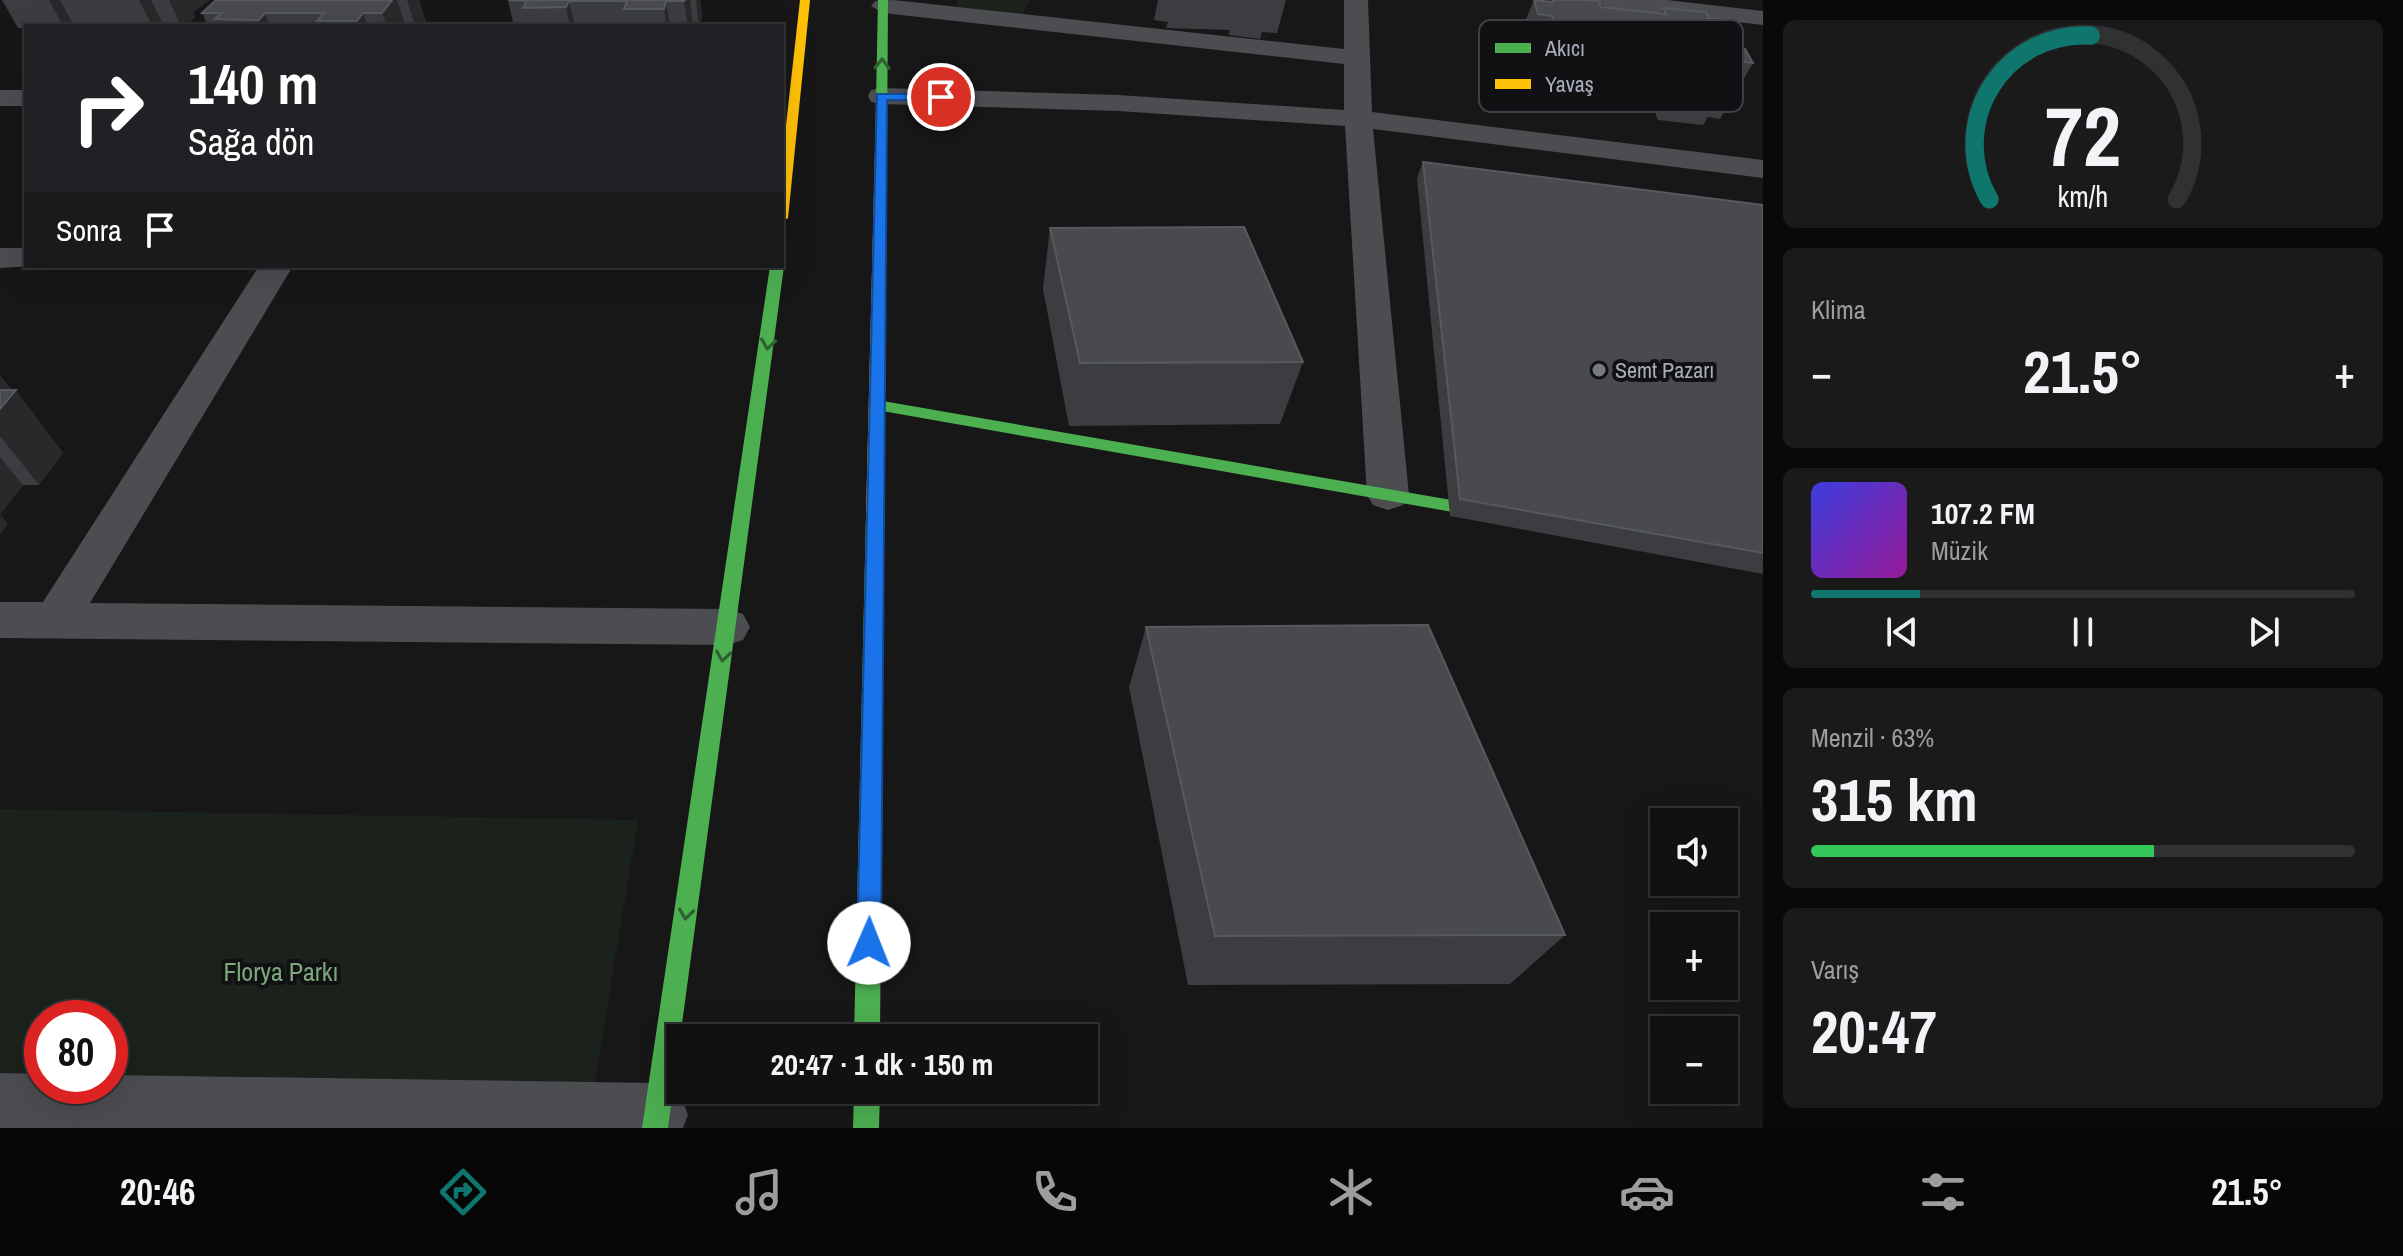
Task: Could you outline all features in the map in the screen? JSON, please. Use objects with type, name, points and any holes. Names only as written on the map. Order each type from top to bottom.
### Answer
[{"type":"main road","points":[[784,178],[788,97],[805,0]]},
{"type":"main road","points":[[867,1024],[883,3]]},
{"type":"main road","points":[[656,1122],[777,268]]},
{"type":"main road","points":[[877,405],[1528,520]]},
{"type":"main road","points":[[866,1128],[867,1104]]},
{"type":"street","points":[[1356,0],[1358,119],[1388,495]]},
{"type":"street","points":[[1605,0],[1692,5],[1763,18]]},
{"type":"street","points":[[883,3],[1013,10],[1357,58]]},
{"type":"street","points":[[881,96],[1118,103],[1358,119],[1763,169]]},
{"type":"street","points":[[0,98],[24,98]]},
{"type":"street","points":[[0,258],[24,258]]},
{"type":"street","points":[[56,620],[275,268]]},
{"type":"street","points":[[0,620],[727,627]]},
{"type":"street","points":[[0,1105],[656,1122]]},
{"type":"green space","points":[[957,0],[1030,0],[1017,25],[959,18]]},
{"type":"green space","name":"Florya Parkı","points":[[0,809],[638,820],[587,1128],[0,1128]]},
{"type":"building","points":[[216,0],[392,0],[382,13],[363,13],[357,21],[317,21],[324,13],[265,13],[259,20],[215,19],[222,13],[202,13]]},
{"type":"building","points":[[508,0],[685,0],[666,1],[664,9],[624,9],[627,1],[569,1],[566,7],[523,8],[527,1]]},
{"type":"building","points":[[1534,0],[1585,0],[1598,1],[1601,7],[1666,14],[1663,8],[1706,12],[1709,19],[1720,20],[1553,20],[1552,16],[1538,14]]},
{"type":"building","points":[[1743,49],[1745,49],[1753,63],[1743,62]]},
{"type":"building","name":"Semt Pazarı","points":[[1423,162],[1763,205],[1763,553],[1460,499]]},
{"type":"building","points":[[1244,227],[1303,362],[1080,363],[1050,228]]},
{"type":"building","points":[[0,390],[16,390],[0,409]]},
{"type":"building","points":[[1428,625],[1565,935],[1215,936],[1146,627]]},
{"type":"traffic: fast","points":[[881,149],[883,0]]},
{"type":"traffic: fast","points":[[655,1128],[777,268]]},
{"type":"traffic: fast","points":[[877,405],[1509,516]]},
{"type":"traffic: fast","points":[[867,1024],[875,514]]},
{"type":"traffic: fast","points":[[866,1128],[867,1104]]},
{"type":"traffic: slow","points":[[784,199],[805,0]]},
{"type":"traffic: slow","points":[[875,514],[881,149]]},
{"type":"place","name":"Semt Pazarı","points":[[1599,370]]},
{"type":"route","points":[[869,943],[881,96],[941,97]]}]
